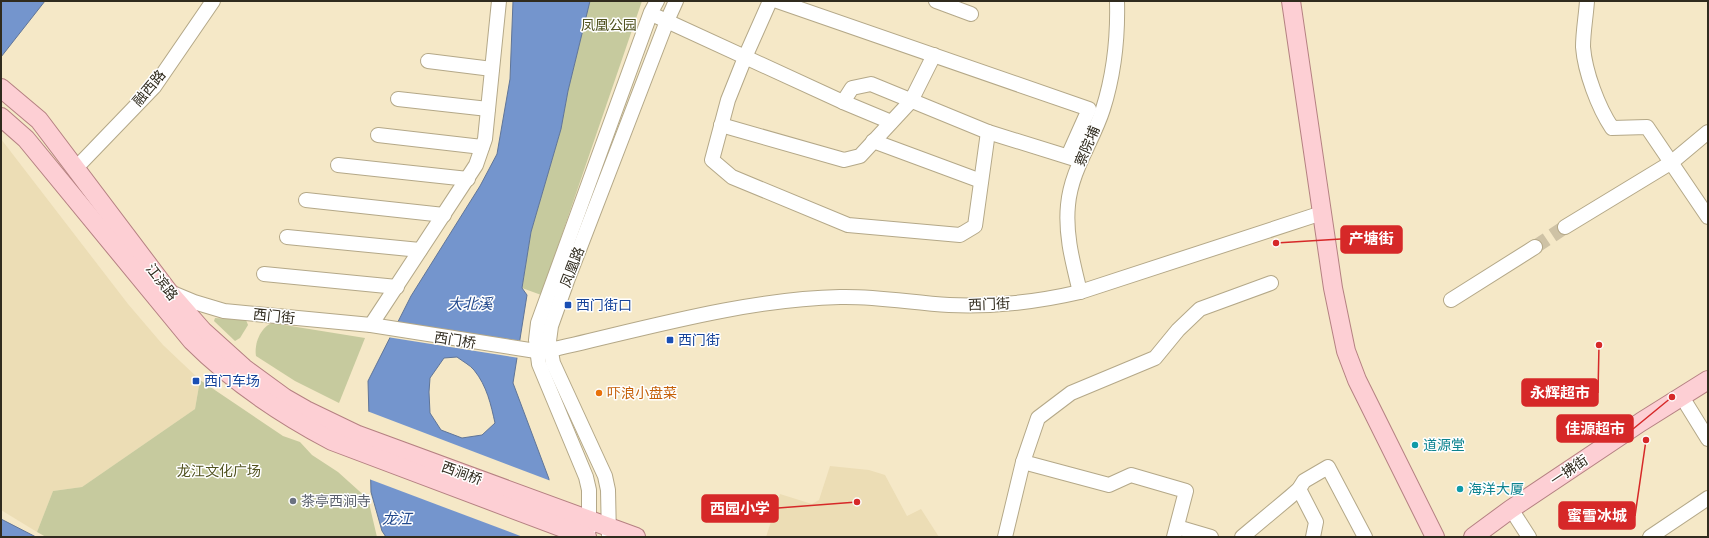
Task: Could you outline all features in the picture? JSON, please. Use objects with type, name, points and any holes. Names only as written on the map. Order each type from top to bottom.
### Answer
[{"type":"main road","points":[[1282,1],[1318,214],[1346,351],[1357,380],[1435,537]]},
{"type":"main road","points":[[1291,1],[1337,354],[1349,385],[1422,537]]},
{"type":"main road","name":"江滨路","points":[[1,88],[39,120],[168,291],[213,340],[267,385],[357,443]]},
{"type":"main road","name":"江滨路","points":[[1,117],[26,139],[192,341],[213,362],[277,411],[332,441],[357,443]]},
{"type":"main road","name":"一拂街","points":[[1473,537],[1511,509],[1708,380]]},
{"type":"main road","name":"西涧桥","points":[[357,443],[562,519],[588,531]]},
{"type":"main road","points":[[588,531],[609,532],[636,537]]},
{"type":"street","name":"融西路","points":[[76,168],[154,87],[212,1]]},
{"type":"street","points":[[377,327],[397,287],[476,165],[484,139],[499,1]]},
{"type":"street","name":"凤凰路","points":[[538,351],[549,341],[551,326],[567,281],[676,1]]},
{"type":"street","points":[[770,1],[728,100],[712,160],[732,176],[848,225],[960,235],[975,226],[988,132]]},
{"type":"street","points":[[776,1],[1089,109],[1074,159],[988,132],[871,84],[852,88],[843,102]]},
{"type":"street","points":[[936,1],[971,14]]},
{"type":"street","name":"察院埔","points":[[1080,292],[1068,236],[1068,206],[1074,176],[1074,159],[1103,110],[1112,74],[1116,51],[1117,1]]},
{"type":"street","points":[[1587,1],[1583,47],[1588,75],[1606,119],[1612,128],[1647,127],[1708,217]]},
{"type":"street","points":[[654,7],[667,21],[746,55],[843,102],[891,122]]},
{"type":"street","name":"凤凰路","points":[[588,531],[588,490],[586,477],[539,364],[536,340],[540,316],[654,7]]},
{"type":"street","points":[[721,126],[844,160],[860,156],[910,100],[934,55]]},
{"type":"street","points":[[428,61],[492,69]]},
{"type":"street","points":[[398,100],[488,109]]},
{"type":"street","points":[[1565,227],[1672,162],[1708,132]]},
{"type":"street","points":[[378,134],[482,147]]},
{"type":"street","points":[[873,142],[981,181]]},
{"type":"street","points":[[338,164],[468,179]]},
{"type":"street","points":[[306,200],[444,215]]},
{"type":"street","name":"西门街","points":[[538,351],[719,312],[793,300],[841,297],[948,305],[988,305],[1052,298],[1080,292],[1318,214]]},
{"type":"street","points":[[287,237],[420,250]]},
{"type":"street","points":[[1451,300],[1535,247]]},
{"type":"street","points":[[264,274],[397,287]]},
{"type":"street","points":[[1005,537],[1023,462],[1038,418],[1071,393],[1155,358],[1178,330],[1200,309],[1271,283]]},
{"type":"street","name":"西门街","points":[[168,291],[194,302],[224,311],[377,327]]},
{"type":"street","name":"西门桥","points":[[377,327],[538,351]]},
{"type":"street","name":"凤凰路","points":[[538,351],[553,363],[605,476],[608,490],[609,532]]},
{"type":"street","points":[[1682,397],[1708,439]]},
{"type":"street","points":[[1023,462],[1109,484],[1131,475],[1186,491],[1176,532],[1211,537]]},
{"type":"street","points":[[1242,537],[1299,489],[1304,481],[1328,467],[1365,537]]},
{"type":"street","points":[[1299,489],[1316,522],[1313,537]]},
{"type":"street","points":[[1650,537],[1708,498]]},
{"type":"street","points":[[1511,509],[1530,537]]},
{"type":"shaded area","points":[[1,139],[128,304],[163,345],[200,380],[195,409],[82,487],[53,491],[37,532],[1,510]]},
{"type":"shaded area","points":[[830,466],[869,470],[885,475],[907,516],[921,509],[939,537],[766,537],[780,494],[812,504],[819,500]]},
{"type":"green space","name":"凤凰公园","points":[[590,1],[642,1],[558,246],[544,296],[522,288],[531,232],[561,129],[568,91]]},
{"type":"green space","points":[[215,318],[246,320],[248,325],[240,338],[235,341],[214,321]]},
{"type":"green space","points":[[272,323],[365,338],[339,403],[295,381],[256,356],[256,346],[261,332]]},
{"type":"green space","name":"龙江文化广场","points":[[200,380],[283,436],[300,442],[312,455],[338,472],[368,499],[377,537],[46,537],[37,532],[53,491],[82,487],[195,409]]},
{"type":"water","points":[[1,1],[45,1],[1,57]]},
{"type":"water","name":"大北溪","points":[[513,1],[590,1],[568,91],[561,129],[531,232],[522,288],[527,295],[513,383],[549,479],[545,537],[386,537],[382,531],[371,492],[368,381],[411,296],[480,186],[497,154],[510,79]],"holes":[[[457,357],[472,368],[478,376],[482,382],[490,403],[495,423],[482,435],[462,438],[441,430],[430,413],[430,378],[444,358]]]},
{"type":"water","points":[[1,519],[36,537],[1,537]]},
{"type":"pier","points":[[394,322],[522,341],[519,358],[387,337]]},
{"type":"pier","points":[[367,411],[551,481],[547,537],[523,537],[369,479]]},
{"type":"tunnel","points":[[1535,247],[1565,227]]},
{"type":"place","name":"产塘街","points":[[1276,243]]},
{"type":"place","name":"西门街口","points":[[568,305]]},
{"type":"place","name":"西门街","points":[[670,340]]},
{"type":"place","name":"永辉超市","points":[[1599,345]]},
{"type":"place","name":"西门车场","points":[[196,381]]},
{"type":"place","name":"吓浪小盘菜","points":[[599,393]]},
{"type":"place","name":"佳源超市","points":[[1672,397]]},
{"type":"place","name":"蜜雪冰城","points":[[1646,440]]},
{"type":"place","name":"道源堂","points":[[1415,445]]},
{"type":"place","name":"海洋大厦","points":[[1460,489]]},
{"type":"place","name":"茶亭西涧寺","points":[[293,501]]},
{"type":"place","name":"西园小学","points":[[857,502]]},
{"type":"water label","name":"龙江","points":[[397,519]]}]
